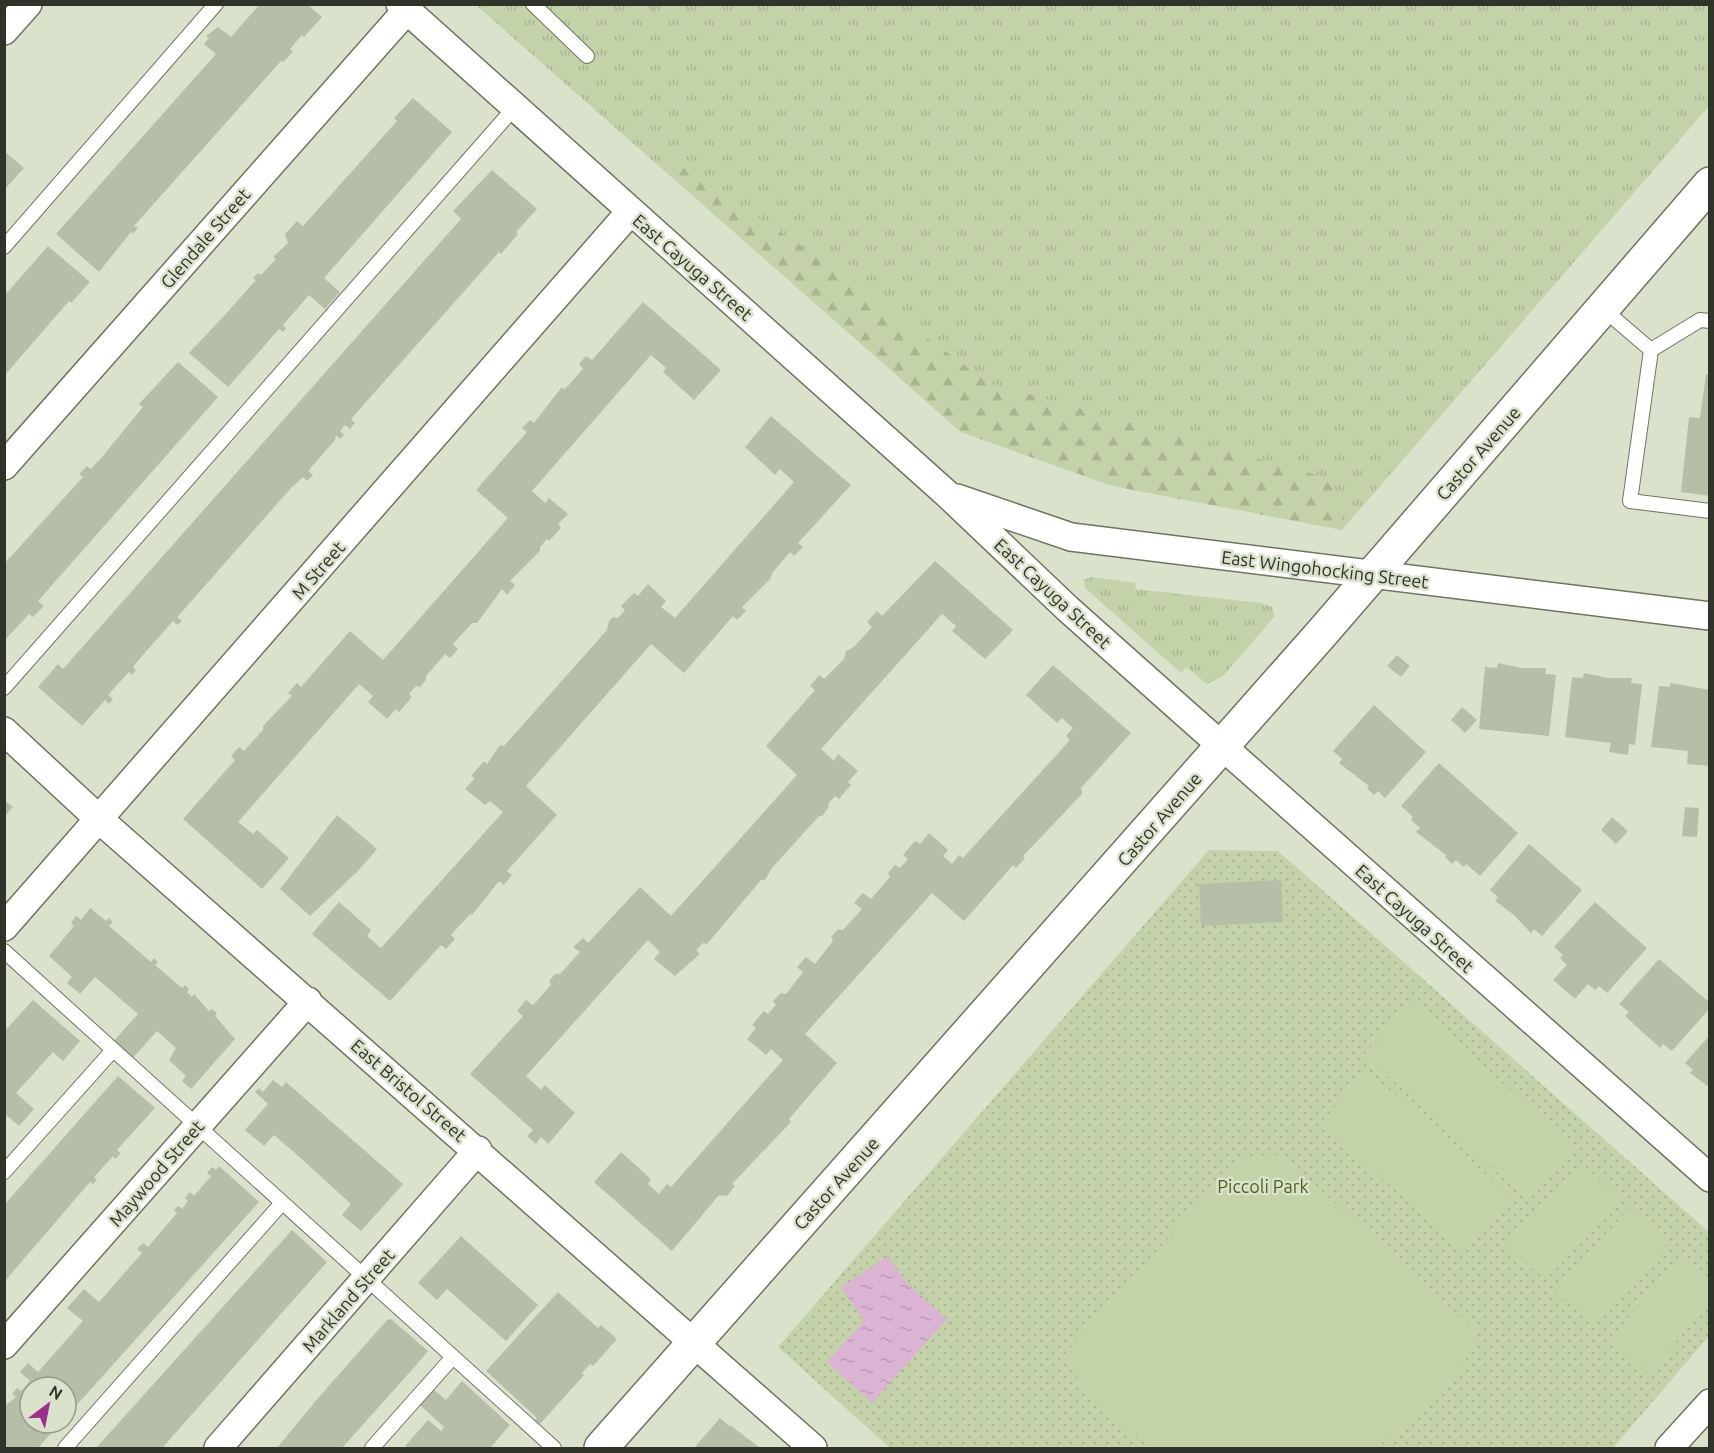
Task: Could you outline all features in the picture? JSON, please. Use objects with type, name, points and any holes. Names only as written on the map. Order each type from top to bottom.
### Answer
[{"type":"main road","name":"Castor Avenue","points":[[601,1449],[1373,575],[1710,184]]},
{"type":"street","points":[[4,31],[28,4]]},
{"type":"street","name":"East Cayuga Street","points":[[403,7],[947,494],[1068,609],[1222,747],[1710,1178]]},
{"type":"street","name":"Glendale Street","points":[[4,466],[403,7]]},
{"type":"street","name":"M Street","points":[[4,927],[630,212]]},
{"type":"street","name":"East Wingohocking Street","points":[[947,494],[1071,537],[1710,616]]},
{"type":"street","name":"East Bristol Street","points":[[4,731],[100,820],[478,1150],[813,1449]]},
{"type":"street","name":"Maywood Street","points":[[4,1346],[308,1001]]},
{"type":"street","name":"Markland Street","points":[[218,1449],[478,1150]]},
{"type":"street","points":[[1669,1449],[1710,1403]]},
{"type":"lane","points":[[4,248],[216,4]]},
{"type":"lane","points":[[533,4],[587,56]]},
{"type":"lane","points":[[4,688],[514,108]]},
{"type":"lane","points":[[1602,308],[1651,350]]},
{"type":"lane","points":[[1651,350],[1700,320],[1710,321]]},
{"type":"lane","points":[[1651,350],[1630,501],[1710,511]]},
{"type":"lane","points":[[4,951],[554,1449]]},
{"type":"lane","points":[[4,1172],[113,1050]]},
{"type":"lane","points":[[65,1449],[282,1203]]},
{"type":"lane","points":[[372,1449],[453,1357]]},
{"type":"green space","points":[[476,5],[1709,5],[1709,106],[1342,530],[961,432]]},
{"type":"green space","points":[[674,162],[800,245],[989,383],[1334,480],[1342,530],[1112,486],[961,432],[666,171]]},
{"type":"green space","points":[[1091,577],[1136,583],[1135,589],[1261,603],[1272,607],[1275,616],[1223,676],[1207,684],[1186,667],[1181,673],[1085,588],[1084,580]]},
{"type":"green space","name":"Piccoli Park","points":[[1209,850],[1278,851],[1709,1232],[1709,1336],[1613,1448],[890,1448],[778,1347]]},
{"type":"green space","points":[[1411,1002],[1575,1147],[1528,1200],[1364,1055]]},
{"type":"green space","points":[[1367,1070],[1511,1196],[1464,1250],[1320,1124]]},
{"type":"green space","points":[[1282,1155],[1478,1332],[1464,1362],[1423,1414],[1375,1448],[1155,1448],[1127,1430],[1103,1408],[1063,1356],[1241,1156]]},
{"type":"green space","points":[[1581,1163],[1620,1197],[1546,1280],[1507,1246]]},
{"type":"green space","points":[[1629,1208],[1668,1242],[1594,1326],[1555,1292]]},
{"type":"green space","points":[[1684,1255],[1709,1278],[1709,1304],[1649,1373],[1610,1339]]},
{"type":"water","points":[[888,1256],[905,1281],[947,1319],[872,1403],[827,1362],[864,1321],[841,1287]]},
{"type":"building","points":[[260,4],[307,4],[322,17],[304,37],[302,35],[290,49],[293,51],[289,56],[283,62],[281,61],[134,226],[138,228],[133,234],[131,232],[99,272],[56,234],[216,54],[204,44],[209,38],[206,36],[218,27],[231,37]]},
{"type":"building","points":[[645,4],[661,4],[653,12]]},
{"type":"building","points":[[413,98],[452,132],[324,278],[340,292],[325,309],[309,295],[283,325],[286,328],[283,332],[279,329],[228,387],[189,353],[256,280],[253,278],[258,273],[261,275],[276,259],[273,257],[288,243],[285,234],[297,221],[303,226],[397,121],[394,118]]},
{"type":"building","points":[[4,151],[24,168],[4,190]]},
{"type":"building","points":[[492,170],[537,209],[516,232],[518,234],[501,254],[499,252],[351,419],[355,423],[350,429],[345,425],[340,431],[344,435],[340,439],[336,435],[335,440],[308,471],[313,475],[307,481],[303,477],[291,488],[177,617],[182,621],[177,625],[173,621],[135,664],[133,667],[136,670],[132,675],[129,672],[108,695],[113,699],[109,704],[105,700],[82,726],[38,687],[58,664],[63,669],[461,219],[453,211]]},
{"type":"building","points":[[48,246],[90,282],[71,303],[69,301],[5,375],[5,295]]},
{"type":"building","points":[[643,302],[721,370],[694,400],[663,372],[666,368],[651,355],[532,491],[545,503],[549,498],[568,514],[558,524],[561,528],[549,541],[547,539],[540,547],[540,551],[510,581],[515,585],[507,595],[502,589],[477,623],[472,623],[453,644],[458,649],[450,658],[445,654],[426,676],[426,680],[420,687],[416,686],[409,694],[412,697],[399,712],[396,709],[387,719],[368,702],[373,696],[359,684],[238,822],[253,834],[257,830],[289,858],[262,889],[183,819],[235,760],[231,756],[239,747],[244,751],[263,730],[263,726],[292,696],[288,693],[297,683],[301,687],[350,631],[383,660],[508,518],[476,490],[527,432],[522,428],[530,420],[534,423],[561,388],[565,389],[583,369],[579,364],[586,356],[592,360]]},
{"type":"building","points":[[178,362],[218,397],[38,601],[44,606],[33,617],[29,614],[4,641],[4,564],[83,477],[79,474],[87,466],[91,469],[102,457],[143,407],[139,404]]},
{"type":"building","points":[[1706,374],[1710,375],[1710,496],[1681,492],[1689,417],[1700,418]]},
{"type":"building","points":[[771,416],[851,485],[798,543],[803,547],[794,556],[790,552],[772,573],[771,578],[742,607],[746,611],[737,620],[733,616],[684,673],[651,644],[526,786],[557,815],[507,871],[512,875],[504,885],[499,881],[472,915],[470,914],[451,935],[455,939],[446,949],[441,945],[390,1001],[312,934],[339,902],[371,930],[367,936],[381,948],[503,812],[490,801],[485,805],[465,789],[475,778],[471,776],[484,761],[487,764],[500,745],[504,746],[607,630],[609,621],[613,617],[618,618],[625,610],[621,606],[634,593],[638,596],[648,584],[666,601],[661,607],[675,618],[794,482],[780,469],[775,475],[745,447]]},
{"type":"building","points":[[935,561],[1013,630],[985,659],[952,631],[956,626],[942,614],[821,749],[834,761],[838,754],[858,771],[848,782],[851,785],[839,799],[835,796],[822,816],[819,816],[772,868],[765,880],[761,880],[707,944],[703,943],[696,950],[700,954],[675,976],[654,959],[660,952],[648,940],[526,1076],[541,1090],[545,1085],[575,1113],[548,1144],[541,1137],[536,1144],[527,1136],[533,1130],[470,1074],[523,1016],[517,1011],[526,1000],[533,1005],[551,985],[549,981],[555,974],[560,974],[580,952],[573,947],[583,938],[588,943],[640,887],[671,916],[797,775],[766,746],[815,690],[810,686],[819,675],[824,679],[844,659],[846,651],[854,647],[872,627],[867,622],[877,611],[882,616]]},
{"type":"building","points":[[1397,655],[1410,666],[1401,677],[1387,666]]},
{"type":"building","points":[[1498,663],[1521,668],[1546,668],[1545,674],[1556,675],[1549,736],[1479,729],[1485,667],[1497,668]]},
{"type":"building","points":[[1053,665],[1131,733],[1081,788],[1082,794],[1023,856],[1025,858],[1016,868],[1013,865],[964,921],[932,893],[805,1034],[837,1063],[789,1119],[791,1122],[732,1184],[735,1186],[727,1196],[719,1195],[672,1251],[594,1182],[621,1152],[651,1179],[648,1184],[659,1194],[667,1184],[671,1187],[783,1060],[771,1049],[766,1055],[747,1039],[756,1028],[752,1025],[764,1011],[768,1014],[776,1005],[773,1001],[781,993],[786,994],[803,972],[797,967],[806,957],[815,964],[833,941],[831,937],[838,929],[843,930],[862,909],[854,903],[863,893],[871,899],[890,877],[888,873],[895,865],[900,868],[908,859],[903,855],[915,841],[920,844],[929,833],[948,850],[943,856],[952,864],[959,855],[963,858],[1070,740],[1066,736],[1073,728],[1062,718],[1057,723],[1026,695]]},
{"type":"building","points":[[1584,673],[1608,678],[1632,678],[1631,683],[1642,684],[1635,745],[1629,744],[1628,755],[1609,752],[1611,743],[1565,737],[1572,677],[1583,678]]},
{"type":"building","points":[[1671,683],[1710,690],[1710,766],[1687,764],[1688,751],[1651,747],[1659,686],[1670,687]]},
{"type":"building","points":[[1374,705],[1426,752],[1385,798],[1378,791],[1374,795],[1367,788],[1369,786],[1339,763],[1342,759],[1333,751]]},
{"type":"building","points":[[1462,707],[1477,720],[1465,733],[1451,720]]},
{"type":"building","points":[[1439,763],[1518,833],[1480,876],[1466,864],[1464,867],[1456,860],[1452,864],[1445,857],[1446,855],[1416,832],[1420,828],[1411,820],[1413,817],[1401,806]]},
{"type":"building","points":[[4,800],[13,807],[4,817]]},
{"type":"building","points":[[1685,807],[1699,808],[1697,837],[1682,836]]},
{"type":"building","points":[[337,815],[377,849],[358,871],[310,916],[280,889]]},
{"type":"building","points":[[1612,817],[1628,831],[1616,844],[1601,830]]},
{"type":"building","points":[[1529,844],[1582,890],[1542,936],[1534,929],[1531,933],[1514,915],[1495,901],[1498,897],[1490,890]]},
{"type":"building","points":[[1281,880],[1283,922],[1201,926],[1199,884]]},
{"type":"building","points":[[1595,902],[1647,948],[1607,993],[1599,986],[1595,990],[1588,984],[1575,999],[1553,980],[1567,965],[1560,958],[1563,955],[1554,947]]},
{"type":"building","points":[[90,908],[106,921],[109,918],[113,922],[109,926],[151,962],[154,958],[158,962],[155,965],[182,988],[185,985],[189,989],[187,992],[192,997],[194,994],[209,1011],[212,1009],[217,1013],[215,1016],[235,1039],[191,1089],[182,1081],[186,1076],[169,1060],[176,1048],[157,1031],[132,1059],[113,1042],[138,1014],[95,977],[80,994],[67,983],[72,977],[49,956],[74,926],[71,923],[76,916],[81,920]]},
{"type":"building","points":[[1659,959],[1710,1003],[1710,1008],[1672,1051],[1663,1044],[1660,1048],[1625,1016],[1629,1012],[1619,1004]]},
{"type":"building","points":[[33,1000],[80,1041],[63,1061],[53,1052],[16,1093],[34,1109],[19,1126],[4,1113],[4,1032]]},
{"type":"building","points":[[1710,1035],[1710,1088],[1690,1073],[1693,1070],[1685,1063]]},
{"type":"building","points":[[118,1076],[155,1108],[117,1150],[121,1153],[115,1159],[113,1156],[94,1177],[97,1180],[93,1184],[90,1182],[5,1281],[5,1204]]},
{"type":"building","points":[[273,1080],[282,1087],[286,1082],[403,1184],[361,1231],[342,1215],[351,1204],[295,1153],[274,1135],[264,1146],[245,1130],[268,1104],[255,1092],[259,1088],[263,1092]]},
{"type":"building","points":[[219,1166],[259,1202],[78,1404],[78,1375],[23,1375],[20,1372],[28,1363],[38,1372],[83,1321],[67,1308],[84,1289],[99,1302],[142,1253],[137,1249],[143,1243],[148,1247],[177,1213],[174,1210],[178,1206],[182,1209],[188,1201],[185,1198],[190,1192],[194,1196],[211,1176],[207,1173],[212,1167],[216,1170]]},
{"type":"building","points":[[292,1230],[327,1262],[163,1447],[165,1448],[96,1448]]},
{"type":"building","points":[[461,1236],[538,1305],[506,1341],[447,1289],[437,1300],[418,1283]]},
{"type":"building","points":[[558,1292],[598,1328],[601,1325],[617,1339],[593,1366],[590,1364],[582,1373],[584,1375],[540,1424],[535,1420],[537,1418],[486,1371]]},
{"type":"building","points":[[391,1319],[428,1351],[410,1372],[342,1448],[277,1448],[387,1320]]},
{"type":"building","points":[[462,1381],[510,1425],[490,1448],[408,1448],[405,1446],[428,1420],[441,1431],[444,1427],[420,1405],[434,1390],[446,1400]]},
{"type":"building","points":[[17,1388],[18,1435],[49,1435],[38,1448],[4,1448],[4,1407],[16,1397],[12,1394]]},
{"type":"building","points":[[720,1418],[729,1426],[760,1448],[694,1448]]}]
